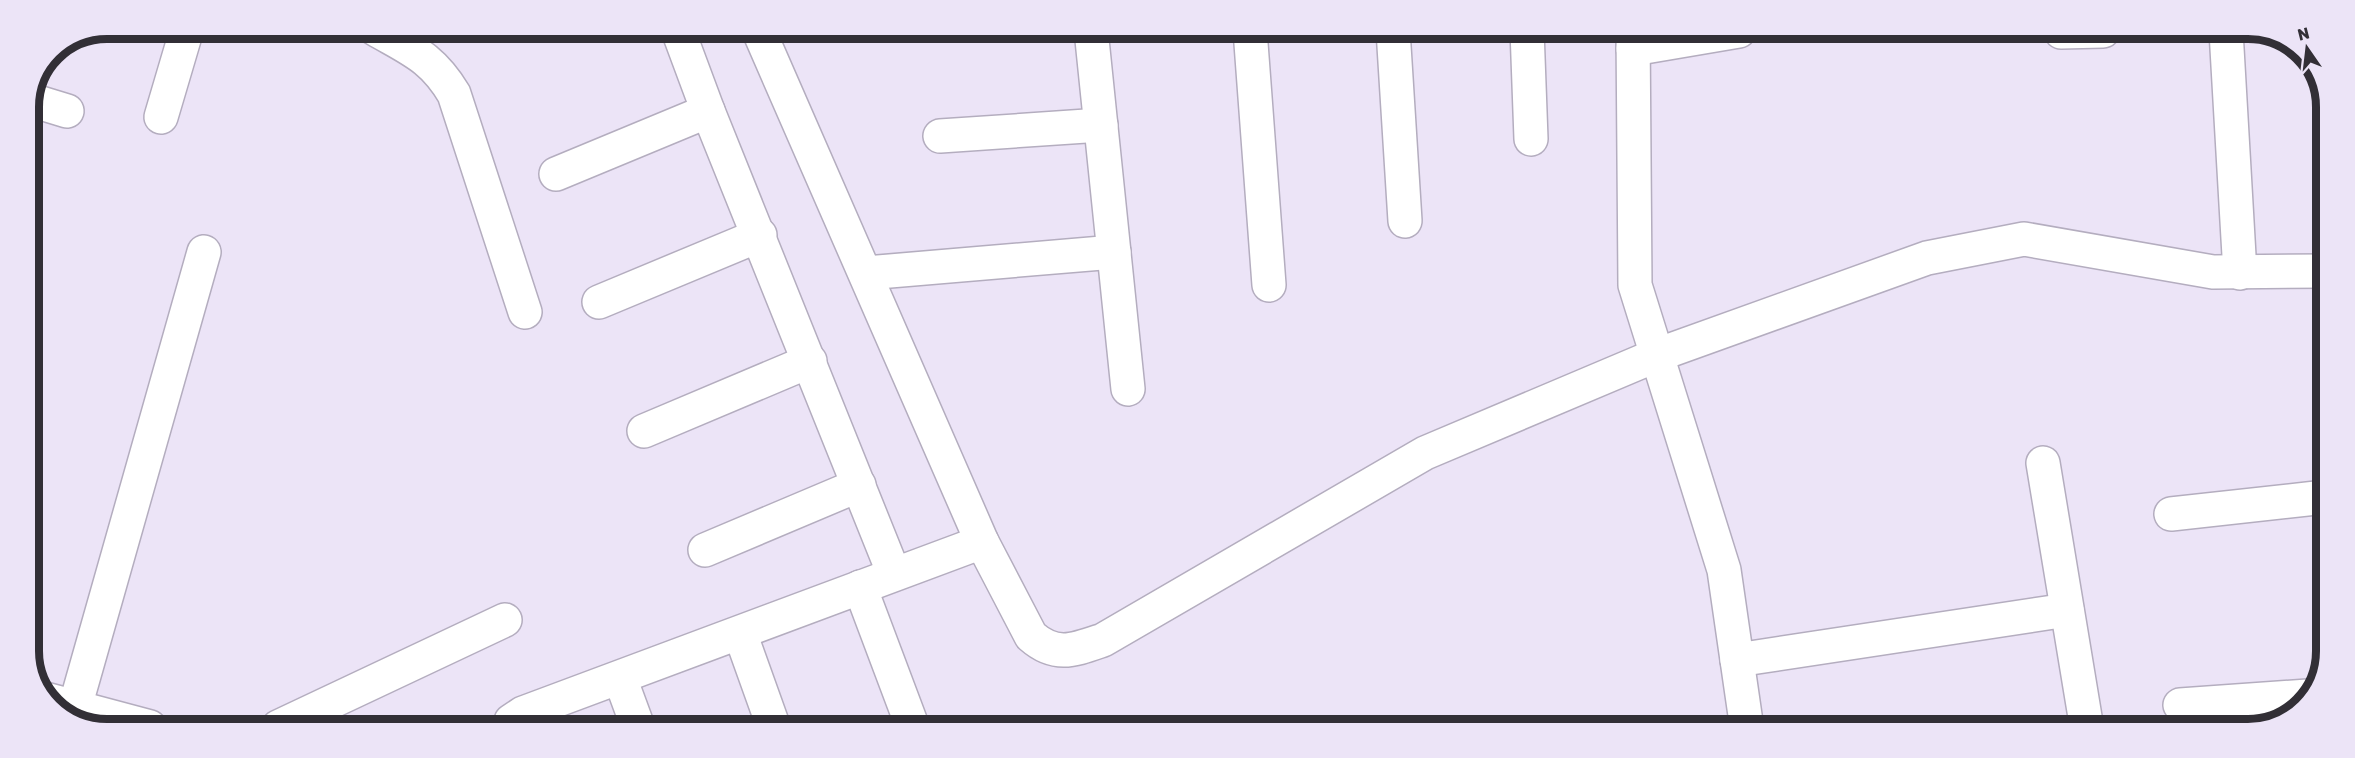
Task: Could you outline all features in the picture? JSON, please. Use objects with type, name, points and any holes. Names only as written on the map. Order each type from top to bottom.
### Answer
[{"type":"street","points":[[161,117],[184,39]]},
{"type":"street","points":[[392,39],[428,60],[444,76],[454,94],[525,312]]},
{"type":"street","points":[[681,39],[894,574]]},
{"type":"street","points":[[762,39],[982,542],[1031,636],[1044,647],[1065,651],[1103,640],[1425,453],[1657,355],[1927,258],[2025,239],[2213,272],[2316,271]]},
{"type":"street","points":[[1092,39],[1128,389]]},
{"type":"street","points":[[1252,39],[1269,285]]},
{"type":"street","points":[[1394,39],[1405,221]]},
{"type":"street","points":[[1527,39],[1531,139]]},
{"type":"street","points":[[2226,39],[2241,273]]},
{"type":"street","points":[[1633,40],[1635,285],[1724,570],[1746,719]]},
{"type":"street","points":[[39,102],[67,111]]},
{"type":"street","points":[[556,174],[708,111]]},
{"type":"street","points":[[940,136],[1101,125]]},
{"type":"street","points":[[599,302],[760,235]]},
{"type":"street","points":[[61,701],[204,252]]},
{"type":"street","points":[[866,273],[1114,252]]},
{"type":"street","points":[[644,431],[810,361]]},
{"type":"street","points":[[2043,463],[2085,719]]},
{"type":"street","points":[[705,550],[859,485]]},
{"type":"street","points":[[2171,514],[2316,498]]},
{"type":"street","points":[[515,719],[523,713],[982,542]]},
{"type":"street","points":[[860,587],[910,719]]},
{"type":"street","points":[[1737,660],[2067,610]]},
{"type":"street","points":[[295,719],[505,620]]},
{"type":"street","points":[[740,633],[771,719]]},
{"type":"street","points":[[620,678],[635,719]]},
{"type":"street","points":[[2180,705],[2298,697]]},
{"type":"street","points":[[65,704],[120,719]]}]
